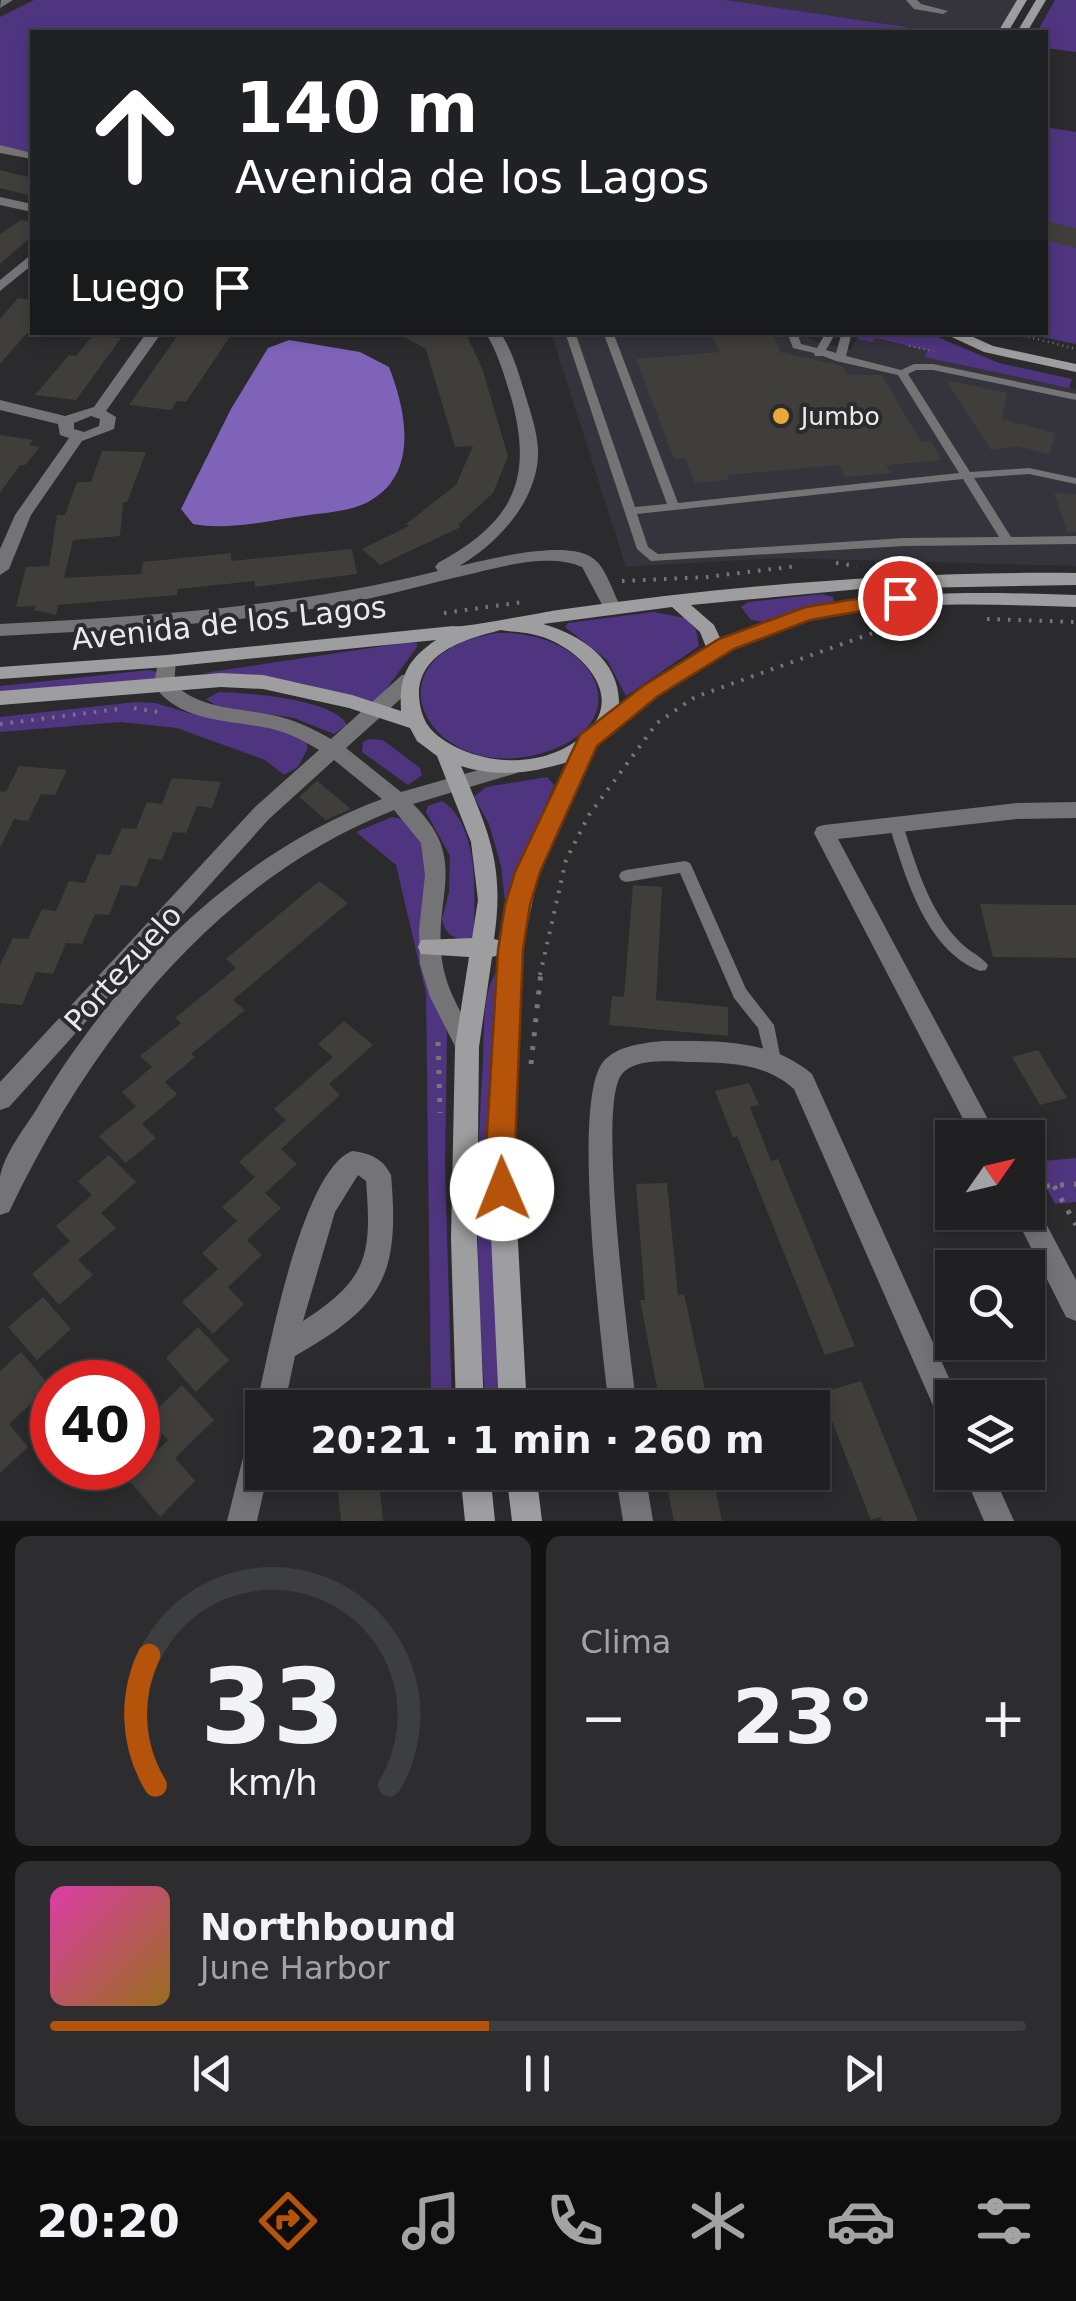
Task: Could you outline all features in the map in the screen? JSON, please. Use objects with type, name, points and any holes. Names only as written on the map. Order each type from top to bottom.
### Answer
[{"type":"street","points":[[0,4],[8,0]]},
{"type":"street","points":[[913,3],[929,0]]},
{"type":"street","points":[[1004,30],[1022,0]]},
{"type":"street","points":[[1023,30],[1040,0]]},
{"type":"street","points":[[913,3],[942,11]]},
{"type":"street","points":[[0,149],[30,156]]},
{"type":"street","points":[[0,201],[30,208]]},
{"type":"street","points":[[0,287],[30,260]]},
{"type":"street","points":[[98,412],[154,335]]},
{"type":"street","points":[[406,584],[467,554],[497,527],[524,488],[531,453],[506,356],[494,335]]},
{"type":"street","points":[[955,335],[990,349],[1076,368]]},
{"type":"street","points":[[1000,335],[1076,352]]},
{"type":"street","points":[[0,406],[66,420],[84,412],[108,416],[106,429],[92,436],[76,436],[64,428],[66,420]]},
{"type":"street","points":[[0,569],[23,515],[76,436]]},
{"type":"street","points":[[497,527],[503,549],[534,559]]},
{"type":"street","points":[[0,630],[128,623],[277,607],[469,569],[573,556],[588,563],[612,608]]},
{"type":"street","points":[[1076,579],[896,578],[612,608],[502,624],[465,632],[430,652],[409,680],[406,701],[413,722],[426,739],[446,753],[487,766],[510,768],[553,760],[716,650],[806,614],[864,602],[1076,601]]},
{"type":"street","points":[[676,602],[708,629],[716,650]]},
{"type":"street","points":[[502,624],[548,629],[586,648],[599,662],[611,694],[608,712],[528,872],[510,950],[500,1150],[512,1390]]},
{"type":"street","name":"Avenida de los Lagos","points":[[0,673],[465,632]]},
{"type":"street","points":[[167,661],[164,686],[189,708],[266,720],[334,750],[425,830],[437,864],[429,948],[439,990],[468,1048]]},
{"type":"street","name":"Avenida de los Lagos","points":[[0,698],[221,680],[263,682],[413,722]]},
{"type":"street","name":"Portezuelo","points":[[0,1099],[262,813],[409,680]]},
{"type":"street","points":[[446,753],[474,816],[487,873],[488,900],[468,1048],[464,1239],[469,1390]]},
{"type":"street","name":"Portezuelo","points":[[0,1203],[28,1144],[68,1079],[138,987],[221,906],[265,872],[345,823],[458,782],[510,768]]},
{"type":"street","points":[[976,1120],[824,833],[895,822],[1076,810]]},
{"type":"street","points":[[429,948],[510,950]]},
{"type":"street","points":[[621,1390],[610,1304],[604,1088],[610,1072],[624,1060],[659,1052],[754,1054],[790,1068],[815,1102],[936,1380]]},
{"type":"street","points":[[274,1390],[284,1348],[320,1215],[338,1174],[352,1163],[365,1164],[378,1175],[383,1215],[376,1266],[364,1290],[341,1315],[284,1348]]},
{"type":"street","points":[[1036,1230],[1076,1306]]},
{"type":"street","points":[[242,1521],[249,1490]]},
{"type":"street","points":[[477,1490],[480,1521]]},
{"type":"street","points":[[523,1490],[527,1521]]},
{"type":"street","points":[[633,1490],[638,1521]]},
{"type":"street","points":[[985,1490],[998,1521]]},
{"type":"lane","points":[[571,335],[643,549],[655,558],[904,542],[1076,540]]},
{"type":"lane","points":[[609,335],[674,506]]},
{"type":"lane","points":[[794,335],[800,348],[902,373],[924,366],[1076,397]]},
{"type":"lane","points":[[818,354],[829,335]]},
{"type":"lane","points":[[840,358],[846,335]]},
{"type":"lane","points":[[902,373],[963,476],[1007,540]]},
{"type":"lane","points":[[632,511],[1028,471],[1076,482]]},
{"type":"lane","points":[[895,822],[943,935],[966,960],[980,966]]},
{"type":"lane","points":[[626,876],[686,867],[734,982],[766,1024],[772,1060]]},
{"type":"path","points":[[1020,335],[1076,352]]},
{"type":"path","points":[[529,1080],[537,988],[566,860],[589,814],[657,724],[694,697],[924,616]]},
{"type":"path","points":[[982,618],[1076,622]]},
{"type":"path","points":[[0,724],[126,708],[172,715]]},
{"type":"path","points":[[438,1028],[440,1124]]},
{"type":"path","points":[[1045,1187],[1076,1184]]},
{"type":"path","points":[[1054,1186],[1076,1226]]},
{"type":"shaded area","points":[[34,0],[726,0],[927,30],[30,30],[30,153],[0,147],[0,17]]},
{"type":"shaded area","points":[[726,0],[1022,0],[1004,30],[927,30]]},
{"type":"shaded area","points":[[1055,0],[1076,0],[1076,52],[1048,48],[1048,30],[1038,30]]},
{"type":"shaded area","points":[[1048,127],[1076,132],[1076,344],[1033,335],[1048,335]]},
{"type":"shaded area","points":[[552,335],[805,335],[817,342],[851,349],[857,339],[872,342],[875,338],[928,352],[926,357],[1076,389],[1076,566],[775,558],[626,567]]},
{"type":"shaded area","points":[[860,335],[933,335],[999,363],[1072,379],[1069,388],[925,357],[927,351],[876,338],[872,342],[857,339]]},
{"type":"shaded area","points":[[289,340],[360,352],[389,367],[404,424],[401,461],[394,478],[382,493],[347,509],[244,525],[193,524],[181,509],[231,409],[268,348]]},
{"type":"shaded area","points":[[821,594],[833,597],[834,604],[764,622],[751,620],[741,607],[748,602]]},
{"type":"shaded area","points":[[653,612],[686,618],[696,630],[699,646],[626,696],[607,660],[565,627],[568,623]]},
{"type":"shaded area","points":[[496,633],[531,636],[560,646],[582,662],[595,681],[598,702],[591,722],[572,740],[539,754],[500,758],[467,751],[441,735],[425,713],[421,689],[430,666],[454,646]]},
{"type":"shaded area","points":[[417,643],[417,647],[376,703],[301,683],[204,673]]},
{"type":"shaded area","points":[[157,672],[157,679],[0,693],[0,686]]},
{"type":"shaded area","points":[[219,692],[308,703],[339,716],[347,725],[334,734],[294,718],[217,706],[206,699]]},
{"type":"shaded area","points":[[155,703],[196,715],[251,721],[305,739],[308,748],[298,767],[284,775],[265,760],[177,728],[120,722],[0,732],[0,717]]},
{"type":"shaded area","points":[[383,740],[420,768],[422,775],[408,785],[362,752],[363,742]]},
{"type":"shaded area","points":[[547,777],[554,785],[505,901],[501,866],[489,824],[474,797],[486,787]]},
{"type":"shaded area","points":[[442,801],[463,826],[469,843],[475,899],[471,938],[452,936],[442,919],[449,892],[450,856],[426,812],[428,806]]},
{"type":"shaded area","points":[[392,817],[408,820],[424,837],[447,1035],[445,1166],[452,1390],[431,1390],[426,993],[396,865],[356,832]]},
{"type":"shaded area","points":[[497,971],[501,972],[503,1390],[485,1390],[480,1321],[479,1148],[485,1014]]},
{"type":"shaded area","points":[[1076,1158],[1076,1202],[1055,1204],[1045,1185],[1045,1161]]},
{"type":"building","points":[[0,170],[30,178],[30,196],[0,188]]},
{"type":"building","points":[[21,220],[30,222],[30,238],[0,264],[0,234]]},
{"type":"building","points":[[1048,222],[1076,228],[1076,248],[1048,241]]},
{"type":"building","points":[[18,298],[30,300],[30,334],[0,364],[0,319]]},
{"type":"building","points":[[93,335],[121,338],[76,400],[35,395],[69,355],[76,356]]},
{"type":"building","points":[[178,335],[231,335],[186,402],[177,401],[171,410],[129,405]]},
{"type":"building","points":[[401,335],[466,335],[482,368],[508,456],[493,493],[458,525],[461,527],[380,565],[362,549],[409,526],[406,524],[456,485],[473,446],[455,447],[426,349]]},
{"type":"building","name":"Jumbo","points":[[712,335],[772,335],[781,352],[842,366],[847,375],[882,375],[921,442],[931,441],[941,460],[886,465],[891,473],[845,477],[839,465],[727,475],[729,480],[695,483],[685,458],[674,459],[636,359],[720,352]]},
{"type":"building","points":[[946,380],[1007,393],[1002,419],[1056,433],[1049,454],[1017,446],[991,450]]},
{"type":"building","points":[[0,435],[33,440],[29,445],[40,447],[25,465],[20,465],[0,493]]},
{"type":"building","points":[[102,451],[146,452],[127,502],[123,502],[120,536],[73,540],[64,578],[141,574],[143,562],[231,553],[231,561],[352,549],[357,574],[255,587],[255,581],[178,589],[177,595],[58,605],[56,615],[34,610],[36,606],[16,607],[26,567],[49,566],[57,515],[65,515],[77,482],[91,482]]},
{"type":"building","points":[[1054,493],[1076,494],[1076,532],[1067,532]]},
{"type":"building","points":[[19,766],[67,770],[55,795],[41,794],[28,821],[14,819],[0,848],[0,791],[6,792]]},
{"type":"building","points":[[172,778],[221,782],[212,808],[197,806],[186,833],[173,832],[162,860],[149,858],[137,887],[121,885],[109,915],[95,914],[82,944],[66,943],[53,974],[36,972],[22,1005],[0,1003],[0,965],[13,938],[28,939],[42,909],[56,911],[69,881],[85,883],[97,854],[110,855],[122,828],[136,829],[147,802],[162,804]]},
{"type":"building","points":[[317,781],[351,809],[326,820],[299,797]]},
{"type":"building","points":[[319,881],[348,903],[233,1000],[245,1010],[191,1054],[195,1057],[165,1082],[177,1094],[142,1124],[156,1138],[126,1163],[99,1136],[136,1106],[122,1092],[152,1067],[140,1056],[181,1023],[175,1018],[236,968],[226,959]]},
{"type":"building","points":[[633,885],[662,887],[656,1000],[728,1007],[728,1036],[609,1025],[612,996],[624,997]]},
{"type":"building","points":[[980,904],[1076,905],[1076,958],[993,957]]},
{"type":"building","points":[[344,1021],[373,1045],[329,1084],[340,1095],[281,1149],[297,1164],[265,1193],[281,1208],[247,1240],[262,1255],[228,1287],[244,1304],[213,1334],[182,1302],[218,1269],[202,1253],[237,1221],[222,1207],[255,1177],[239,1162],[286,1120],[274,1109],[333,1057],[318,1044]]},
{"type":"building","points":[[1038,1050],[1067,1098],[1040,1105],[1012,1057]]},
{"type":"building","points":[[749,1083],[759,1105],[750,1107],[771,1161],[778,1159],[855,1346],[825,1355],[737,1136],[733,1138],[715,1091]]},
{"type":"building","points":[[109,1155],[136,1182],[101,1213],[116,1228],[78,1260],[93,1275],[59,1305],[32,1274],[70,1241],[56,1226],[92,1195],[78,1181]]},
{"type":"building","points":[[667,1183],[678,1295],[684,1294],[705,1390],[658,1390],[640,1300],[645,1300],[636,1184]]},
{"type":"building","points":[[43,1297],[71,1329],[37,1360],[8,1327]]},
{"type":"building","points":[[198,1327],[229,1360],[196,1392],[166,1358]]},
{"type":"building","points":[[21,1352],[30,1363],[30,1405],[9,1424],[28,1447],[0,1473],[0,1371]]},
{"type":"building","points":[[861,1381],[918,1521],[882,1521],[880,1517],[871,1520],[830,1416],[830,1390]]},
{"type":"building","points":[[182,1385],[214,1420],[175,1458],[195,1481],[160,1517],[137,1490],[160,1490],[160,1448],[168,1440],[160,1431],[160,1406]]},
{"type":"building","points":[[338,1490],[380,1490],[383,1521],[341,1521]]},
{"type":"building","points":[[668,1490],[716,1490],[722,1521],[674,1521]]},
{"type":"place","name":"Jumbo","points":[[781,416]]},
{"type":"route","points":[[502,1189],[500,1150],[510,950],[517,905],[528,872],[588,741],[650,691],[726,644],[835,606],[900,598]]}]
